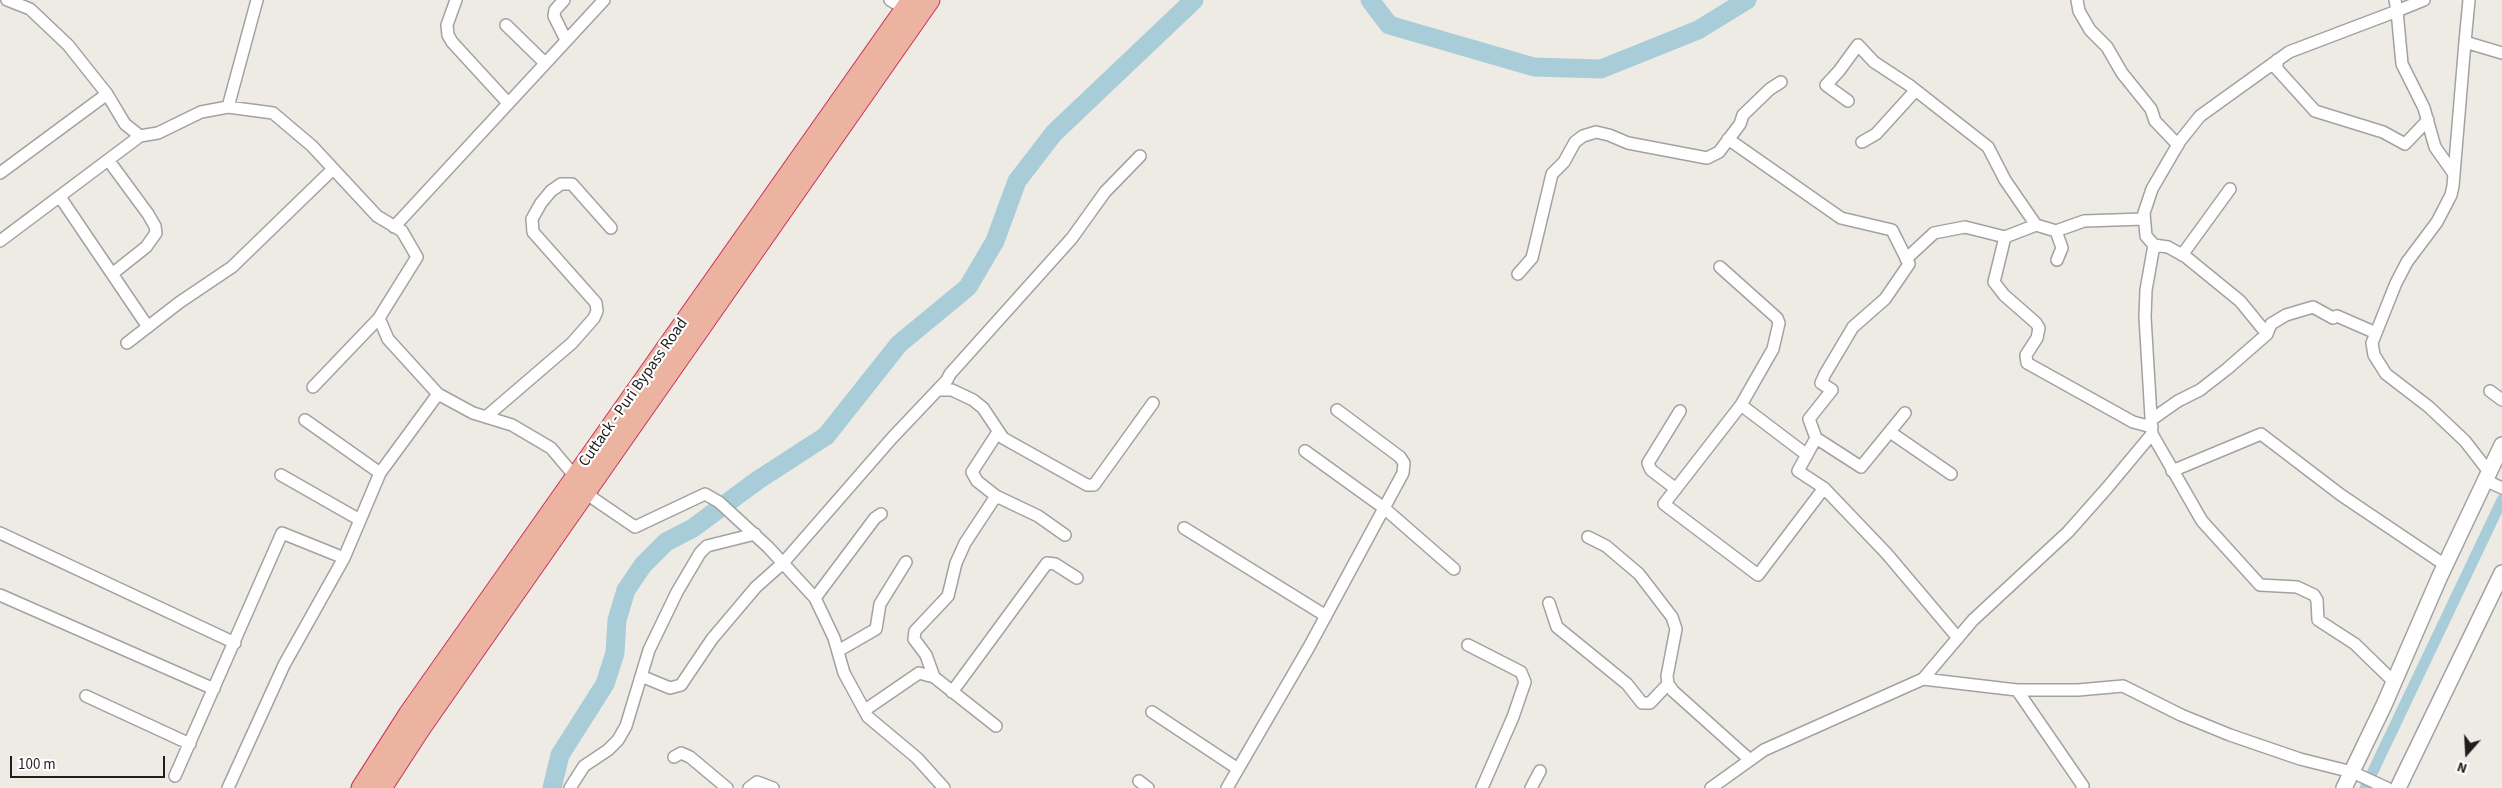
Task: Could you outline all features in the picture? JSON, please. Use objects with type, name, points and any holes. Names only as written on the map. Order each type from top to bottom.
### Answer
[{"type":"highway","name":"Cuttack - Puri Bypass Road","points":[[382,788],[930,0]]},
{"type":"highway","name":"Cuttack - Puri Bypass Road","points":[[361,788],[409,713],[902,3]]},
{"type":"street","points":[[7,0],[30,9],[68,45],[107,94],[124,124],[140,136]]},
{"type":"street","points":[[228,108],[257,0]]},
{"type":"street","points":[[456,0],[447,25],[448,34],[452,42],[508,103]]},
{"type":"street","points":[[564,0],[555,10],[554,16],[566,40]]},
{"type":"street","points":[[394,226],[604,0]]},
{"type":"street","points":[[2077,0],[2079,11],[2090,30],[2107,46],[2122,73],[2151,108],[2155,121],[2178,145]]},
{"type":"street","points":[[2267,334],[2240,301],[2182,255],[2168,247],[2154,245],[2146,236],[2144,213],[2152,189],[2178,145],[2200,116],[2277,60],[2298,48],[2396,5],[2424,0]]},
{"type":"street","points":[[2469,0],[2451,195],[2437,222],[2407,262],[2396,283],[2372,343],[2374,355],[2386,374],[2429,408],[2465,441],[2487,476],[2502,488]]},
{"type":"street","points":[[2396,5],[2402,64],[2424,108],[2436,147],[2454,174]]},
{"type":"street","points":[[506,25],[545,63]]},
{"type":"street","points":[[2465,42],[2502,53]]},
{"type":"street","points":[[1848,101],[1826,86],[1839,72],[1858,45],[1874,62],[1916,91],[1988,147],[2005,180],[2036,225]]},
{"type":"street","points":[[2277,60],[2277,69],[2315,111],[2383,132],[2405,144],[2428,120]]},
{"type":"street","points":[[1518,274],[1532,258],[1552,174],[1564,162],[1575,142],[1583,136],[1596,132],[1609,135],[1628,144],[1707,158],[1719,152],[1740,124],[1744,115],[1770,89],[1781,82]]},
{"type":"street","points":[[1862,142],[1876,134],[1916,91]]},
{"type":"street","points":[[0,173],[107,94]]},
{"type":"street","points":[[0,241],[140,136],[158,133],[201,112],[228,108],[273,113],[312,146],[376,216],[402,231],[417,256],[379,318],[313,387]]},
{"type":"street","points":[[1728,139],[1841,218],[1892,230],[1909,264],[1884,299],[1853,327],[1825,374],[1821,383],[1832,390],[1809,419],[1816,438],[1860,467],[1906,413]]},
{"type":"street","points":[[641,676],[670,688],[681,685],[712,639],[756,587],[783,563],[892,438],[938,390],[1072,238],[1105,192],[1140,156]]},
{"type":"street","points":[[109,161],[148,214],[155,226],[156,233],[146,247],[112,274]]},
{"type":"street","points":[[127,343],[232,266],[333,168]]},
{"type":"street","points":[[486,416],[572,343],[594,318],[597,311],[596,303],[533,232],[532,219],[541,203],[551,191],[561,184],[572,184],[611,228]]},
{"type":"street","points":[[2182,255],[2230,189]]},
{"type":"street","points":[[60,197],[148,326]]},
{"type":"street","points":[[1906,259],[1934,233],[1965,227],[2005,237],[2036,225],[2056,231],[2084,221],[2144,219]]},
{"type":"street","points":[[2056,231],[2062,248],[2057,260]]},
{"type":"street","points":[[2005,237],[1994,282],[2004,295],[2036,323],[2039,328],[2037,338],[2026,355],[2027,363],[2133,422],[2152,427]]},
{"type":"street","points":[[2154,245],[2146,290],[2145,317],[2152,427],[2172,471],[2202,521],[2260,585],[2297,587],[2314,594],[2317,600],[2318,620],[2355,644],[2394,682]]},
{"type":"street","points":[[1720,267],[1777,318],[1774,349],[1741,404],[1664,504],[1758,575],[1824,488]]},
{"type":"street","points":[[1711,788],[1772,746],[1923,679],[1973,620],[2068,532],[2152,427],[2178,401],[2200,390],[2267,334],[2271,324],[2286,314],[2313,307],[2333,318],[2337,316],[2376,333]]},
{"type":"street","points":[[379,318],[388,339],[438,394],[473,413],[512,425],[551,448],[594,499],[635,527],[705,494],[720,502],[783,563],[815,598],[834,638],[844,673],[868,717],[917,758],[944,788]]},
{"type":"street","points":[[938,390],[952,390],[973,400],[983,408],[1003,438],[1088,485],[1094,485],[1153,403]]},
{"type":"street","points":[[2490,391],[2502,400]]},
{"type":"street","points":[[228,788],[284,665],[344,558],[380,473],[438,394]]},
{"type":"street","points":[[1741,404],[1807,455]]},
{"type":"street","points":[[1227,788],[1326,616],[1403,474],[1404,463],[1400,457],[1337,410]]},
{"type":"street","points":[[1676,489],[1651,470],[1648,463],[1680,411]]},
{"type":"street","points":[[305,420],[380,473]]},
{"type":"street","points":[[998,432],[972,472],[977,481],[996,496],[1038,516],[1065,535]]},
{"type":"street","points":[[1890,432],[1951,474]]},
{"type":"street","points":[[2172,471],[2261,434],[2341,495],[2446,564]]},
{"type":"street","points":[[1816,438],[1798,471],[1824,488],[1887,554],[1958,638]]},
{"type":"street","points":[[2344,788],[2357,774],[2394,682],[2446,564],[2502,445]]},
{"type":"street","points":[[1305,451],[1384,508],[1454,570]]},
{"type":"street","points":[[281,475],[360,520]]},
{"type":"street","points":[[934,678],[926,655],[914,639],[915,631],[948,596],[956,562],[964,543],[996,496]]},
{"type":"street","points":[[815,598],[875,518],[881,514]]},
{"type":"street","points":[[1184,528],[1326,616]]},
{"type":"street","points":[[570,788],[584,766],[608,750],[618,740],[626,726],[649,650],[677,592],[700,553],[707,546],[750,530]]},
{"type":"street","points":[[0,532],[235,643]]},
{"type":"street","points":[[175,776],[282,533],[344,558]]},
{"type":"street","points":[[1588,537],[1606,546],[1639,574],[1672,617],[1676,629],[1667,676],[1668,684],[1683,701],[1750,760]]},
{"type":"street","points":[[838,651],[876,629],[880,604],[906,562]]},
{"type":"street","points":[[952,692],[1046,563],[1055,564],[1077,578]]},
{"type":"street","points":[[1923,679],[2017,690],[2078,690],[2123,686],[2181,715],[2230,735],[2300,759],[2357,774],[2389,787],[2502,573]]},
{"type":"street","points":[[0,595],[214,689]]},
{"type":"street","points":[[1549,603],[1557,626],[1627,684],[1642,703],[1650,703],[1668,684]]},
{"type":"street","points":[[1468,645],[1521,672],[1525,682],[1514,717],[1482,788]]},
{"type":"street","points":[[865,710],[919,673],[934,678],[996,726]]},
{"type":"street","points":[[2017,690],[2083,786],[2082,788]]},
{"type":"street","points":[[86,696],[190,744]]},
{"type":"street","points":[[1152,712],[1238,769]]},
{"type":"street","points":[[674,757],[681,753],[690,757],[727,788]]},
{"type":"street","points":[[1531,788],[1540,771]]},
{"type":"street","points":[[749,788],[757,782],[773,788]]},
{"type":"waterway","points":[[552,788],[560,755],[605,684],[615,653],[617,620],[626,590],[643,565],[666,542],[693,528],[758,480],[826,436],[899,344],[968,287],[995,241],[1017,181],[1054,133],[1194,0]]},
{"type":"waterway","points":[[1370,0],[1389,25],[1534,67],[1601,69],[1698,30],[1747,0]]},
{"type":"waterway","points":[[2365,788],[2502,500]]}]
